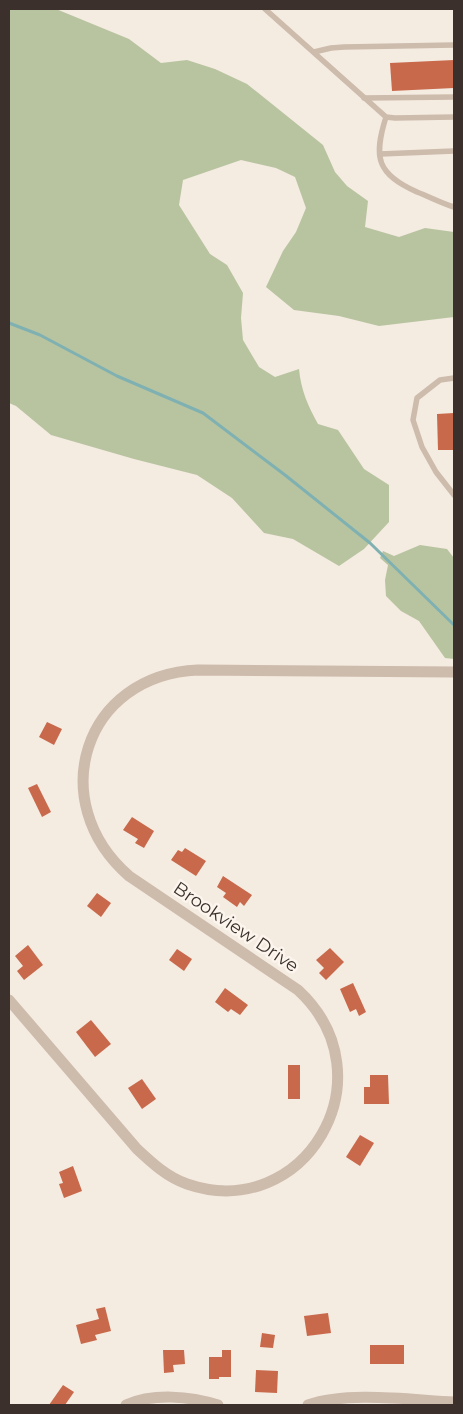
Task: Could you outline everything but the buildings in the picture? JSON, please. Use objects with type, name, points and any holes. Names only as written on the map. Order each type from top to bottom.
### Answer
[{"type":"street","name":"Brookview Drive","points":[[9,1000],[137,1150],[158,1168],[171,1176],[185,1183],[200,1187],[215,1190],[232,1190],[267,1182],[299,1162],[313,1148],[324,1132],[336,1102],[338,1078],[335,1052],[325,1022],[308,999],[298,990],[129,876],[116,864],[98,840],[85,807],[83,783],[88,748],[102,721],[121,698],[140,684],[174,672],[198,670],[454,672]]},
{"type":"street","points":[[308,1405],[323,1400],[354,1397],[454,1402]]},
{"type":"street","points":[[126,1405],[162,1398],[196,1400],[218,1405]]},
{"type":"lane","points":[[265,9],[386,117],[454,117]]},
{"type":"lane","points":[[314,52],[344,47],[454,45]]},
{"type":"lane","points":[[364,98],[454,97]]},
{"type":"lane","points":[[386,117],[380,134],[380,154],[382,165],[388,175],[396,182],[454,207]]},
{"type":"lane","points":[[380,154],[454,151]]},
{"type":"lane","points":[[454,378],[440,380],[417,398],[413,420],[422,447],[436,472],[454,495]]},
{"type":"green space","points":[[9,9],[56,9],[129,39],[161,63],[187,60],[215,69],[247,84],[323,145],[335,172],[347,186],[368,201],[365,227],[399,237],[425,228],[454,232],[454,317],[379,326],[339,316],[294,310],[266,287],[283,251],[296,232],[306,208],[295,177],[276,168],[241,160],[183,180],[179,205],[210,254],[227,265],[243,293],[241,318],[243,340],[259,367],[275,377],[299,369],[301,384],[318,424],[338,430],[364,469],[389,485],[389,522],[364,549],[339,566],[293,539],[264,533],[232,498],[197,475],[51,435],[16,406],[9,403]]},
{"type":"green space","points":[[420,545],[447,549],[454,558],[454,659],[445,658],[419,621],[401,611],[386,596],[385,580],[388,565],[380,558],[383,551],[394,556]]},
{"type":"waterway","points":[[9,323],[40,335],[117,376],[203,413],[370,543],[454,625]]}]
